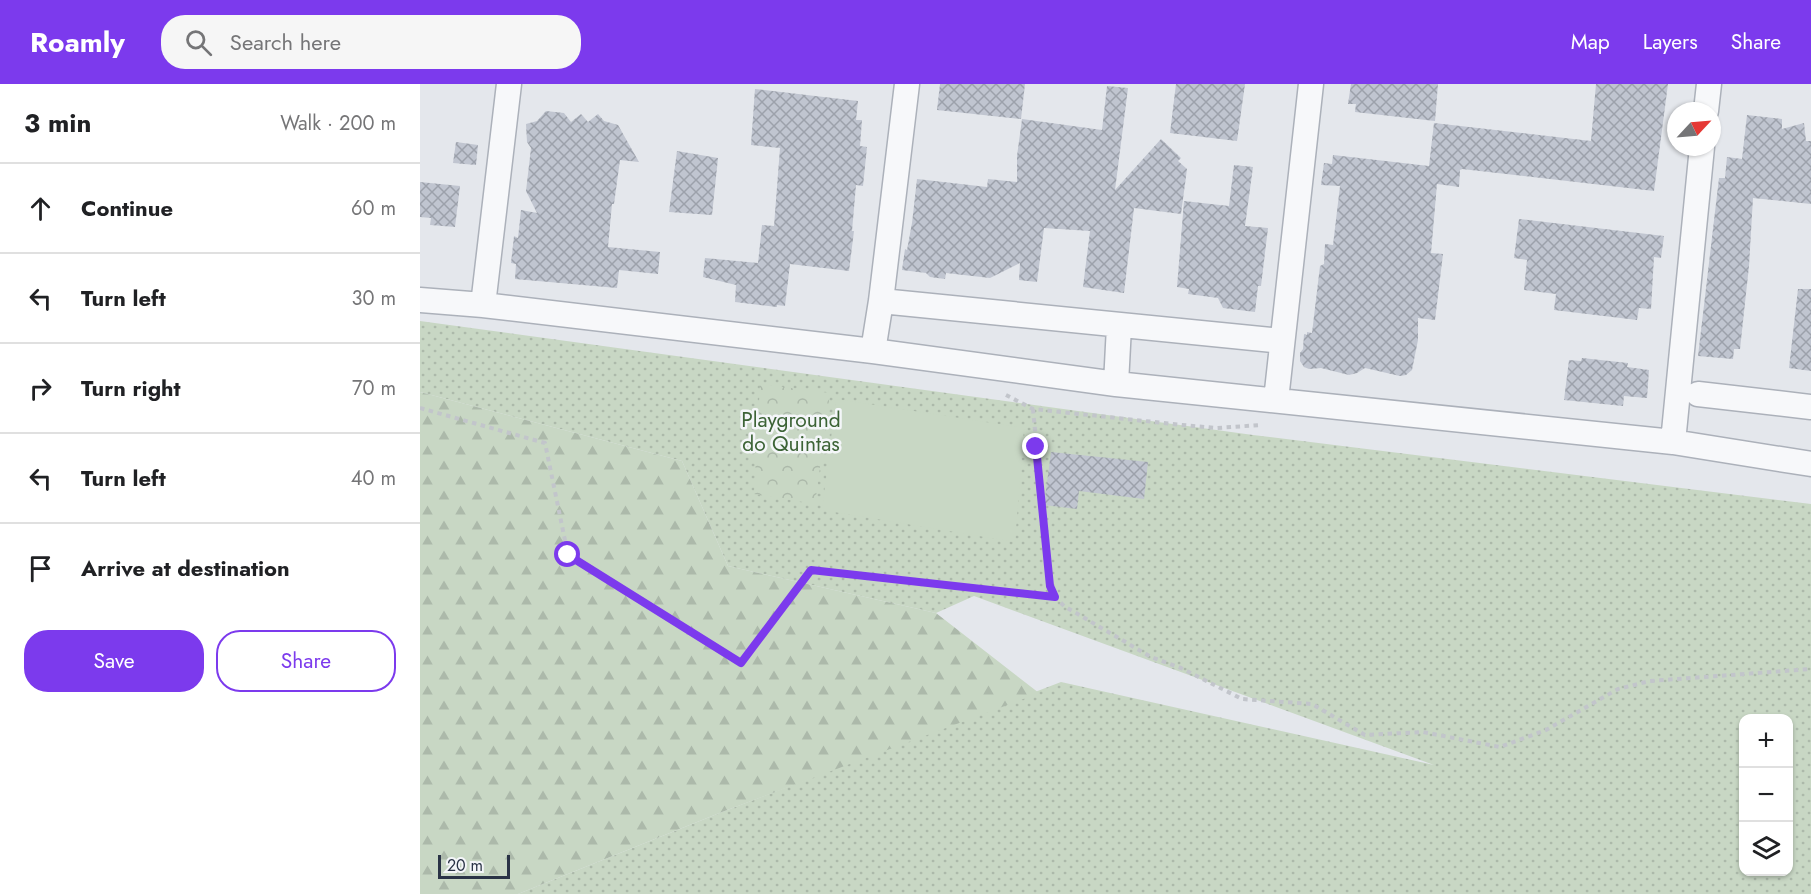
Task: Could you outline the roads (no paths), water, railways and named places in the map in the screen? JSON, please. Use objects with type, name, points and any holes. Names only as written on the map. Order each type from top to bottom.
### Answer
[{"type":"street","points":[[483,305],[509,84]]},
{"type":"street","points":[[873,351],[907,84]]},
{"type":"street","points":[[1276,400],[1311,84]]},
{"type":"street","points":[[1707,102],[1709,84]]},
{"type":"street","points":[[1673,442],[1701,156]]},
{"type":"street","points":[[420,300],[483,305],[873,351],[1116,384],[1673,442],[1811,464]]},
{"type":"street","points":[[881,301],[1282,341]]},
{"type":"street","points":[[1116,384],[1119,326]]},
{"type":"street","points":[[1698,394],[1811,407]]},
{"type":"park label","name":"Playground do Quintas","points":[[791,432]]}]
